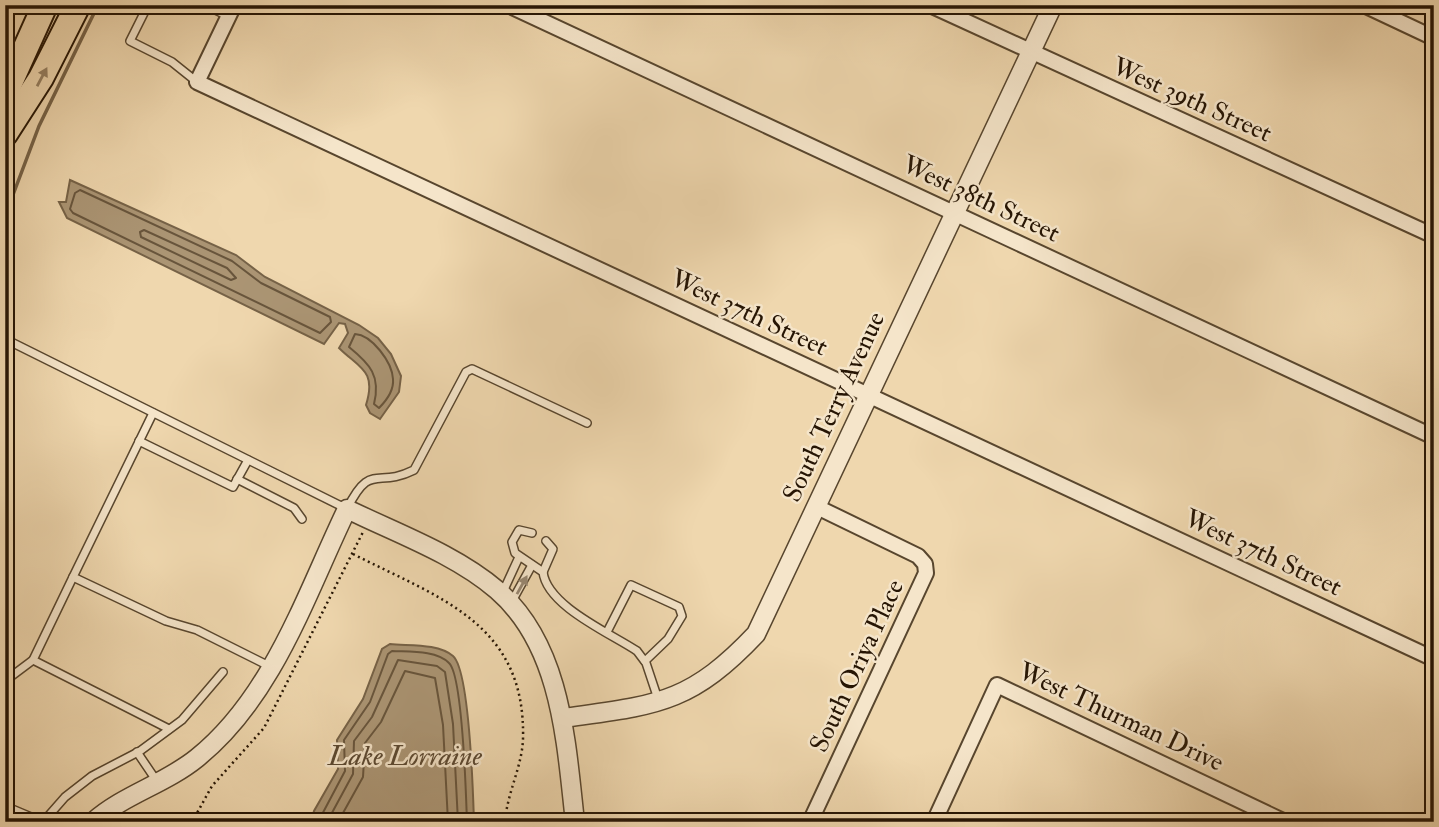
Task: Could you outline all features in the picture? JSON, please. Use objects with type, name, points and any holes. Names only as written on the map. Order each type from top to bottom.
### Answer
[{"type":"highway","points":[[5,94],[45,5]]},
{"type":"highway","points":[[5,134],[37,86],[78,5]]},
{"type":"street","name":"West 38th Street","points":[[508,5],[1434,437]]},
{"type":"street","name":"West 39th Street","points":[[930,5],[1434,236]]},
{"type":"street","name":"South Terry Avenue","points":[[564,718],[660,702],[713,676],[755,634],[1053,5]]},
{"type":"street","points":[[1364,5],[1434,38]]},
{"type":"street","points":[[197,82],[231,11]]},
{"type":"street","name":"West 37th Street","points":[[197,82],[1434,659]]},
{"type":"street","name":"South Oriya Place","points":[[810,822],[926,573],[925,564],[918,556],[817,507]]},
{"type":"street","points":[[93,822],[196,759],[220,738],[246,707],[272,667],[347,509],[470,570],[506,599],[525,620],[544,660],[564,718],[575,822]]},
{"type":"street","name":"West Thurman Drive","points":[[933,821],[997,685],[1285,822]]},
{"type":"lane","points":[[148,5],[130,41],[172,62],[197,82]]},
{"type":"lane","points":[[205,5],[231,11]]},
{"type":"lane","points":[[5,340],[347,509],[359,485],[369,479],[414,470],[466,372],[472,369],[587,423]]},
{"type":"lane","points":[[5,681],[33,660],[153,413]]},
{"type":"lane","points":[[139,441],[233,487],[248,460]]},
{"type":"lane","points":[[237,479],[294,508],[302,519]]},
{"type":"lane","points":[[532,533],[521,529],[515,535],[512,547],[519,557],[543,572],[552,595],[637,651],[645,661],[660,702]]},
{"type":"lane","points":[[543,572],[553,551],[546,541]]},
{"type":"lane","points":[[506,599],[519,557]]},
{"type":"lane","points":[[506,599],[532,565]]},
{"type":"lane","points":[[73,577],[155,616],[197,630],[272,667]]},
{"type":"lane","points":[[607,632],[631,586],[679,607],[682,616],[676,628],[645,661]]},
{"type":"lane","points":[[33,660],[169,729]]},
{"type":"lane","points":[[5,806],[43,822],[65,797],[92,776],[136,752],[182,720],[223,672]]},
{"type":"lane","points":[[136,752],[159,784]]},
{"type":"path","points":[[353,554],[458,606],[485,628],[498,644],[518,687],[523,730],[521,757],[505,822]]},
{"type":"water","points":[[70,180],[236,255],[265,277],[359,325],[378,338],[391,354],[401,376],[399,392],[380,419],[370,413],[366,405],[369,393],[368,377],[339,348],[348,333],[345,324],[339,323],[324,344],[67,218],[59,202],[66,202]]},
{"type":"water","name":"Lake Lorraine","points":[[390,644],[440,649],[453,656],[459,666],[470,734],[474,822],[311,822],[314,811],[338,769],[337,740],[363,699],[382,649]]},
{"type":"waterway","points":[[5,216],[39,126],[98,5]]}]
